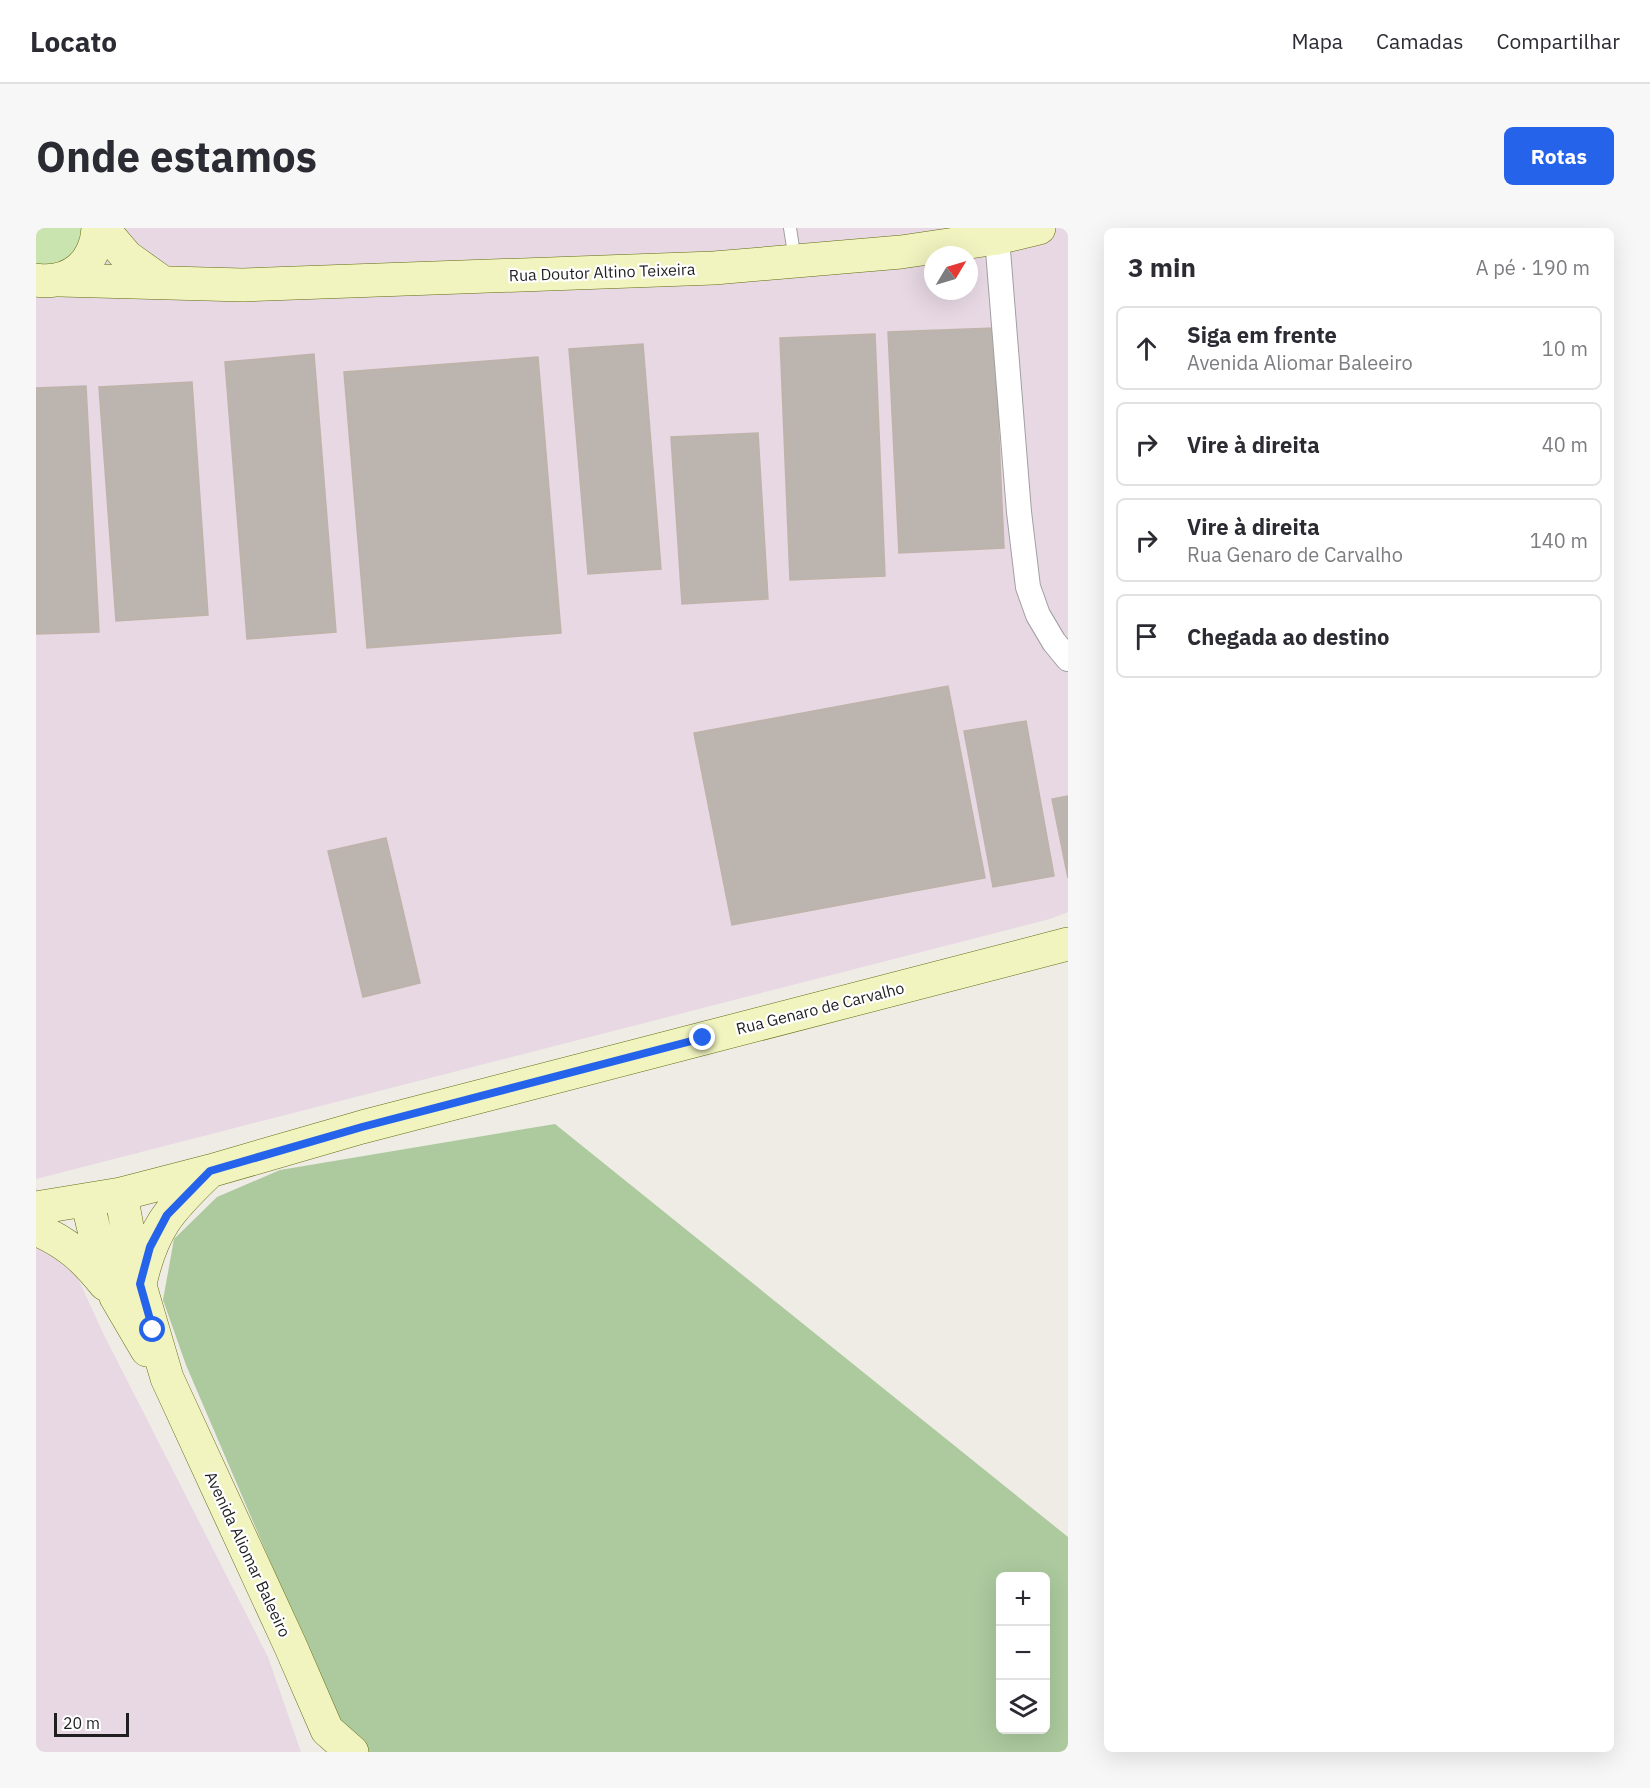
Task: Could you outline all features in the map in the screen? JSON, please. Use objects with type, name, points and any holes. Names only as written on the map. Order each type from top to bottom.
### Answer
[{"type":"main road","points":[[48,280],[74,274],[85,264],[94,252],[100,228]]},
{"type":"main road","points":[[100,228],[126,256],[162,282]]},
{"type":"main road","name":"Rua Doutor Altino Teixeira","points":[[48,280],[243,285],[714,268],[901,252],[997,238],[1039,228]]},
{"type":"main road","name":"Rua Genaro de Carvalho","points":[[121,1194],[373,1124],[1068,944]]},
{"type":"main road","points":[[36,1229],[70,1247],[93,1269],[128,1291],[167,1215],[182,1197],[210,1171]]},
{"type":"main road","points":[[36,1208],[121,1194]]},
{"type":"main road","name":"Avenida Aliomar Baleeiro","points":[[121,1194],[126,1228],[128,1291]]},
{"type":"main road","name":"Avenida Aliomar Baleeiro","points":[[87,1200],[94,1234],[128,1291],[328,1741],[352,1752]]},
{"type":"street","points":[[997,238],[1019,513],[1028,587],[1038,615],[1054,642],[1068,659]]},
{"type":"lane","points":[[790,228],[795,261]]},
{"type":"shaded area","points":[[36,228],[1068,228],[1068,912],[1050,919],[36,1179]]},
{"type":"shaded area","points":[[36,1187],[104,1335],[268,1657],[301,1752],[36,1752]]},
{"type":"green space","points":[[36,228],[84,228],[75,255],[56,266],[36,265]]},
{"type":"green space","points":[[555,1124],[1068,1537],[1068,1752],[342,1752],[314,1664],[186,1365],[163,1300],[174,1239],[217,1197],[280,1170]]},
{"type":"building","points":[[994,328],[1004,548],[899,553],[888,332]]},
{"type":"building","points":[[875,334],[885,576],[790,580],[780,338]]},
{"type":"building","points":[[643,344],[661,569],[588,574],[569,349]]},
{"type":"building","points":[[314,354],[336,632],[247,639],[225,362]]},
{"type":"building","points":[[538,357],[561,633],[367,648],[344,372]]},
{"type":"building","points":[[192,382],[208,615],[116,621],[99,387]]},
{"type":"building","points":[[86,386],[99,632],[36,634],[36,388]]},
{"type":"building","points":[[758,433],[768,599],[682,604],[671,437]]},
{"type":"building","points":[[948,686],[985,878],[732,925],[694,733]]},
{"type":"building","points":[[1026,721],[1054,876],[993,887],[964,731]]},
{"type":"building","points":[[1068,796],[1068,878],[1052,799]]},
{"type":"building","points":[[386,838],[420,983],[363,997],[328,851]]},
{"type":"route","points":[[153,1330],[140,1284],[150,1247],[167,1215],[182,1197],[210,1171],[362,1127],[703,1038]]}]
